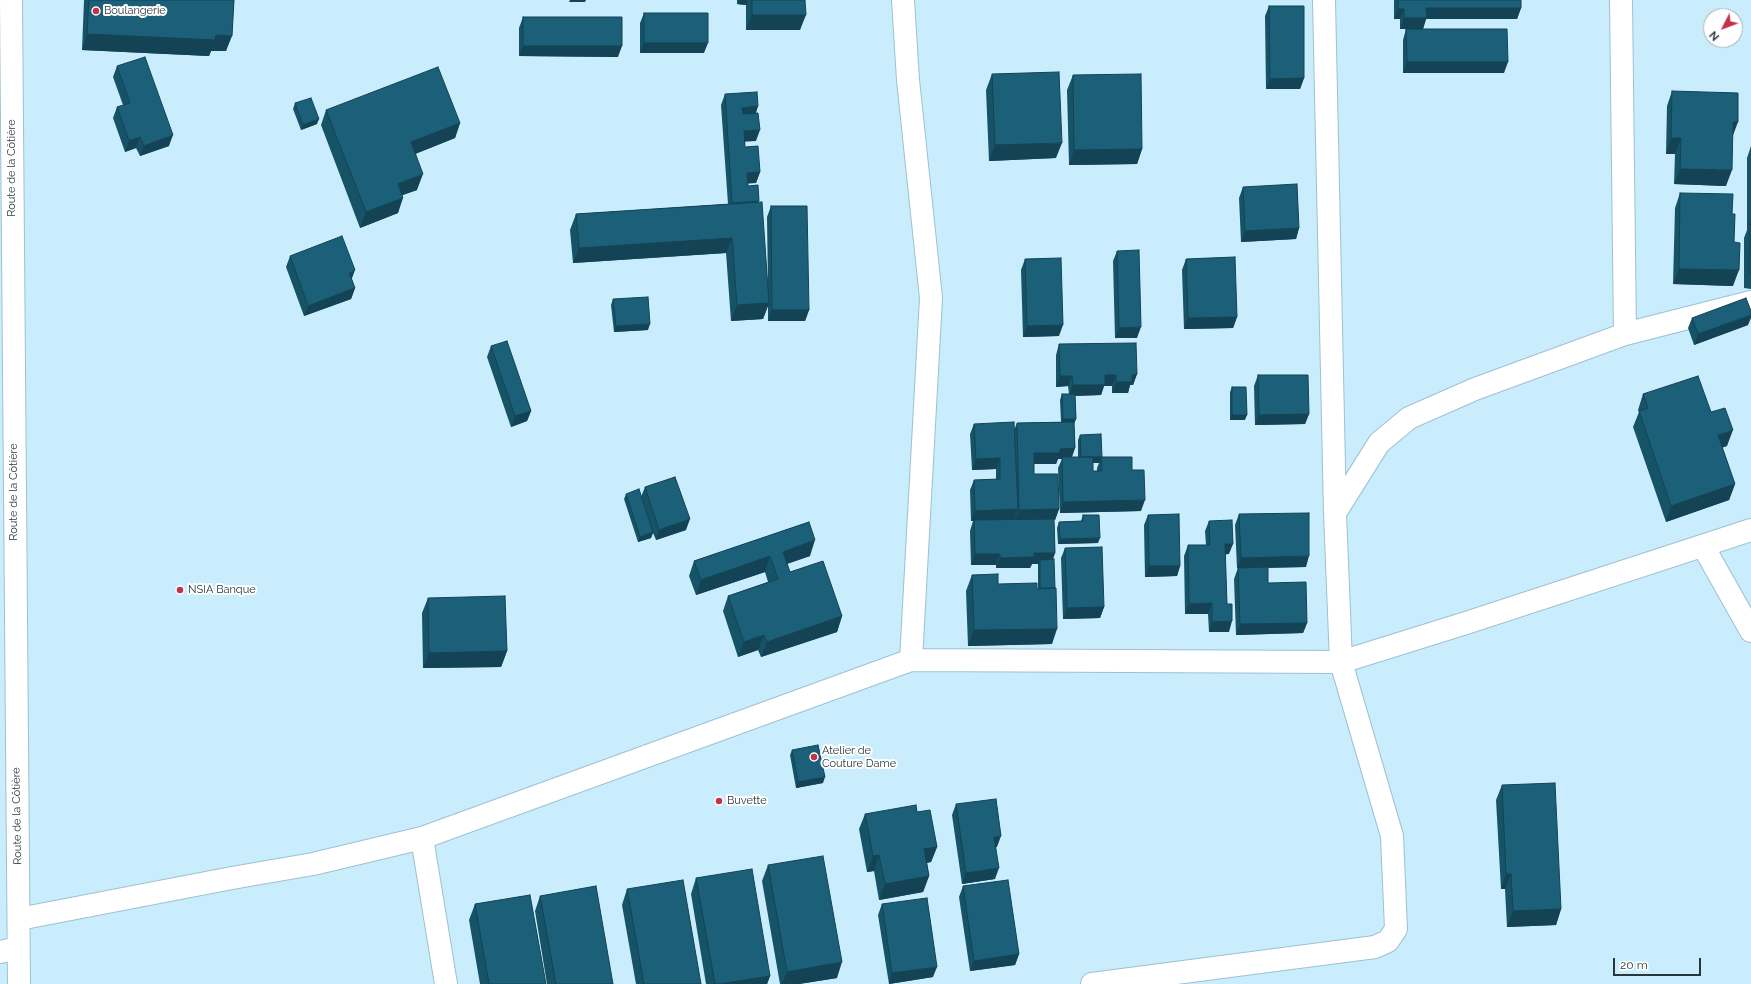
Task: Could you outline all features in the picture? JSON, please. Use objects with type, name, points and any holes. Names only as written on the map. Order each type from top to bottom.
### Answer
[{"type":"street","name":"Route de la Côtière","points":[[11,0],[19,919],[9,950],[18,984]]},
{"type":"street","points":[[903,0],[908,80],[931,298],[911,660]]},
{"type":"street","points":[[1092,984],[1258,964],[1375,947],[1388,941],[1396,929],[1392,836],[1341,662],[1335,513],[1324,0]]},
{"type":"street","points":[[1621,0],[1625,334]]},
{"type":"street","points":[[1335,513],[1379,443],[1409,418],[1475,389],[1625,334],[1751,302]]},
{"type":"street","points":[[19,919],[313,864],[422,838],[911,660],[1341,662],[1751,530]]},
{"type":"street","points":[[1703,546],[1751,631]]},
{"type":"street","points":[[422,838],[446,984]]},
{"type":"building","points":[[89,0],[234,0],[232,36],[216,35],[215,40],[87,34]]},
{"type":"building","points":[[752,0],[805,0],[806,15],[752,15]]},
{"type":"building","points":[[1398,0],[1521,0],[1521,8],[1426,8],[1427,18],[1404,18],[1404,9],[1398,9]]},
{"type":"building","points":[[1269,6],[1304,6],[1304,78],[1270,79]]},
{"type":"building","points":[[644,13],[708,13],[708,43],[644,43]]},
{"type":"building","points":[[523,17],[622,17],[622,46],[523,46]]},
{"type":"building","points":[[1406,29],[1507,29],[1508,62],[1407,62]]},
{"type":"building","points":[[145,57],[173,135],[144,146],[140,137],[129,141],[117,107],[130,103],[117,66]]},
{"type":"building","points":[[438,67],[460,123],[411,142],[423,174],[398,184],[403,198],[366,212],[326,110]]},
{"type":"building","points":[[1059,72],[1062,143],[995,145],[992,74]]},
{"type":"building","points":[[1141,74],[1142,149],[1074,150],[1073,75]]},
{"type":"building","points":[[1672,91],[1738,93],[1738,122],[1733,122],[1732,170],[1680,169],[1681,138],[1671,138]]},
{"type":"building","points":[[757,92],[758,106],[742,108],[743,114],[758,113],[760,130],[744,131],[745,147],[758,146],[760,172],[747,173],[748,186],[758,185],[759,201],[732,203],[725,94]]},
{"type":"building","points":[[311,98],[319,119],[303,125],[295,103]]},
{"type":"building","points":[[1297,184],[1299,228],[1245,231],[1243,187]]},
{"type":"building","points":[[1680,193],[1733,194],[1732,214],[1735,214],[1734,242],[1740,243],[1739,270],[1679,269]]},
{"type":"building","points":[[762,202],[769,303],[737,305],[732,238],[579,248],[576,214]]},
{"type":"building","points":[[771,206],[807,206],[809,310],[772,310]]},
{"type":"building","points":[[1751,222],[1751,273],[1749,272]]},
{"type":"building","points":[[342,236],[355,270],[349,273],[355,288],[308,306],[290,256]]},
{"type":"building","points":[[1139,250],[1141,327],[1119,328],[1117,251]]},
{"type":"building","points":[[1235,257],[1237,317],[1188,318],[1186,259]]},
{"type":"building","points":[[1061,258],[1063,325],[1027,326],[1025,259]]},
{"type":"building","points":[[648,297],[650,324],[616,326],[613,299]]},
{"type":"building","points":[[1746,298],[1751,315],[1698,334],[1692,318]]},
{"type":"building","points":[[507,341],[531,411],[515,416],[491,346]]},
{"type":"building","points":[[1136,343],[1137,374],[1132,375],[1132,382],[1116,382],[1116,375],[1105,375],[1105,385],[1073,385],[1072,376],[1060,376],[1059,344]]},
{"type":"building","points":[[1258,375],[1308,375],[1309,414],[1259,415]]},
{"type":"building","points":[[1698,376],[1711,412],[1725,408],[1733,430],[1718,435],[1735,484],[1671,506],[1639,411],[1648,408],[1643,394]]},
{"type":"building","points":[[1232,387],[1246,387],[1247,415],[1232,415]]},
{"type":"building","points":[[1062,394],[1075,394],[1076,419],[1063,419]]},
{"type":"building","points":[[1014,422],[1018,509],[975,511],[974,480],[1000,479],[1000,458],[976,459],[974,424]]},
{"type":"building","points":[[1074,422],[1075,448],[1060,449],[1060,453],[1034,453],[1034,474],[1058,474],[1059,509],[1019,510],[1017,423]]},
{"type":"building","points":[[1101,434],[1102,457],[1081,457],[1080,435]]},
{"type":"building","points":[[1062,457],[1093,457],[1093,471],[1102,471],[1101,457],[1132,457],[1132,470],[1144,470],[1145,500],[1063,502]]},
{"type":"building","points":[[675,477],[690,519],[659,530],[645,487]]},
{"type":"building","points":[[639,489],[653,532],[640,537],[626,494]]},
{"type":"building","points":[[1309,513],[1309,556],[1241,558],[1239,514]]},
{"type":"building","points":[[1179,514],[1180,566],[1149,566],[1148,515]]},
{"type":"building","points":[[1083,515],[1099,515],[1100,538],[1060,539],[1059,522],[1083,521]]},
{"type":"building","points":[[1054,519],[1055,553],[1034,553],[1034,557],[1000,558],[1000,554],[975,554],[974,520]]},
{"type":"building","points":[[1232,520],[1233,544],[1225,544],[1227,604],[1232,604],[1232,621],[1212,622],[1212,603],[1189,604],[1188,545],[1210,545],[1209,521]]},
{"type":"building","points":[[809,522],[815,540],[783,552],[790,572],[823,561],[842,616],[767,642],[764,635],[744,642],[728,596],[778,579],[770,556],[701,580],[694,561]]},
{"type":"building","points":[[1102,547],[1104,607],[1067,608],[1065,548]]},
{"type":"building","points":[[1054,559],[1055,588],[1040,588],[1040,560]]},
{"type":"building","points":[[1268,567],[1268,583],[1306,582],[1307,623],[1240,624],[1238,568]]},
{"type":"building","points":[[998,574],[998,584],[1037,583],[1037,589],[1056,588],[1057,629],[974,630],[972,575]]},
{"type":"building","points":[[505,596],[507,651],[429,653],[428,598]]},
{"type":"building","points":[[818,745],[825,777],[798,782],[792,750]]},
{"type":"building","points":[[1555,783],[1561,909],[1513,911],[1511,874],[1506,874],[1502,785]]},
{"type":"building","points":[[996,799],[1001,836],[994,837],[999,868],[966,873],[956,804]]},
{"type":"building","points":[[916,805],[917,812],[930,810],[937,847],[924,849],[929,876],[885,884],[879,855],[873,856],[865,814]]},
{"type":"building","points":[[823,856],[842,962],[787,972],[768,865]]},
{"type":"building","points":[[752,869],[770,976],[715,984],[696,878]]},
{"type":"building","points":[[683,880],[701,984],[644,984],[627,889]]},
{"type":"building","points":[[1008,880],[1019,954],[974,961],[963,886]]},
{"type":"building","points":[[596,886],[613,984],[556,984],[540,896]]},
{"type":"building","points":[[530,895],[546,984],[489,984],[475,904]]},
{"type":"building","points":[[927,898],[937,967],[892,973],[882,904]]},
{"type":"place","name":"Boulangerie","points":[[96,11]]},
{"type":"place","name":"NSIA Banque","points":[[180,590]]},
{"type":"place","name":"Atelier de Couture Dame","points":[[814,757]]},
{"type":"place","name":"Buvette","points":[[719,801]]}]
